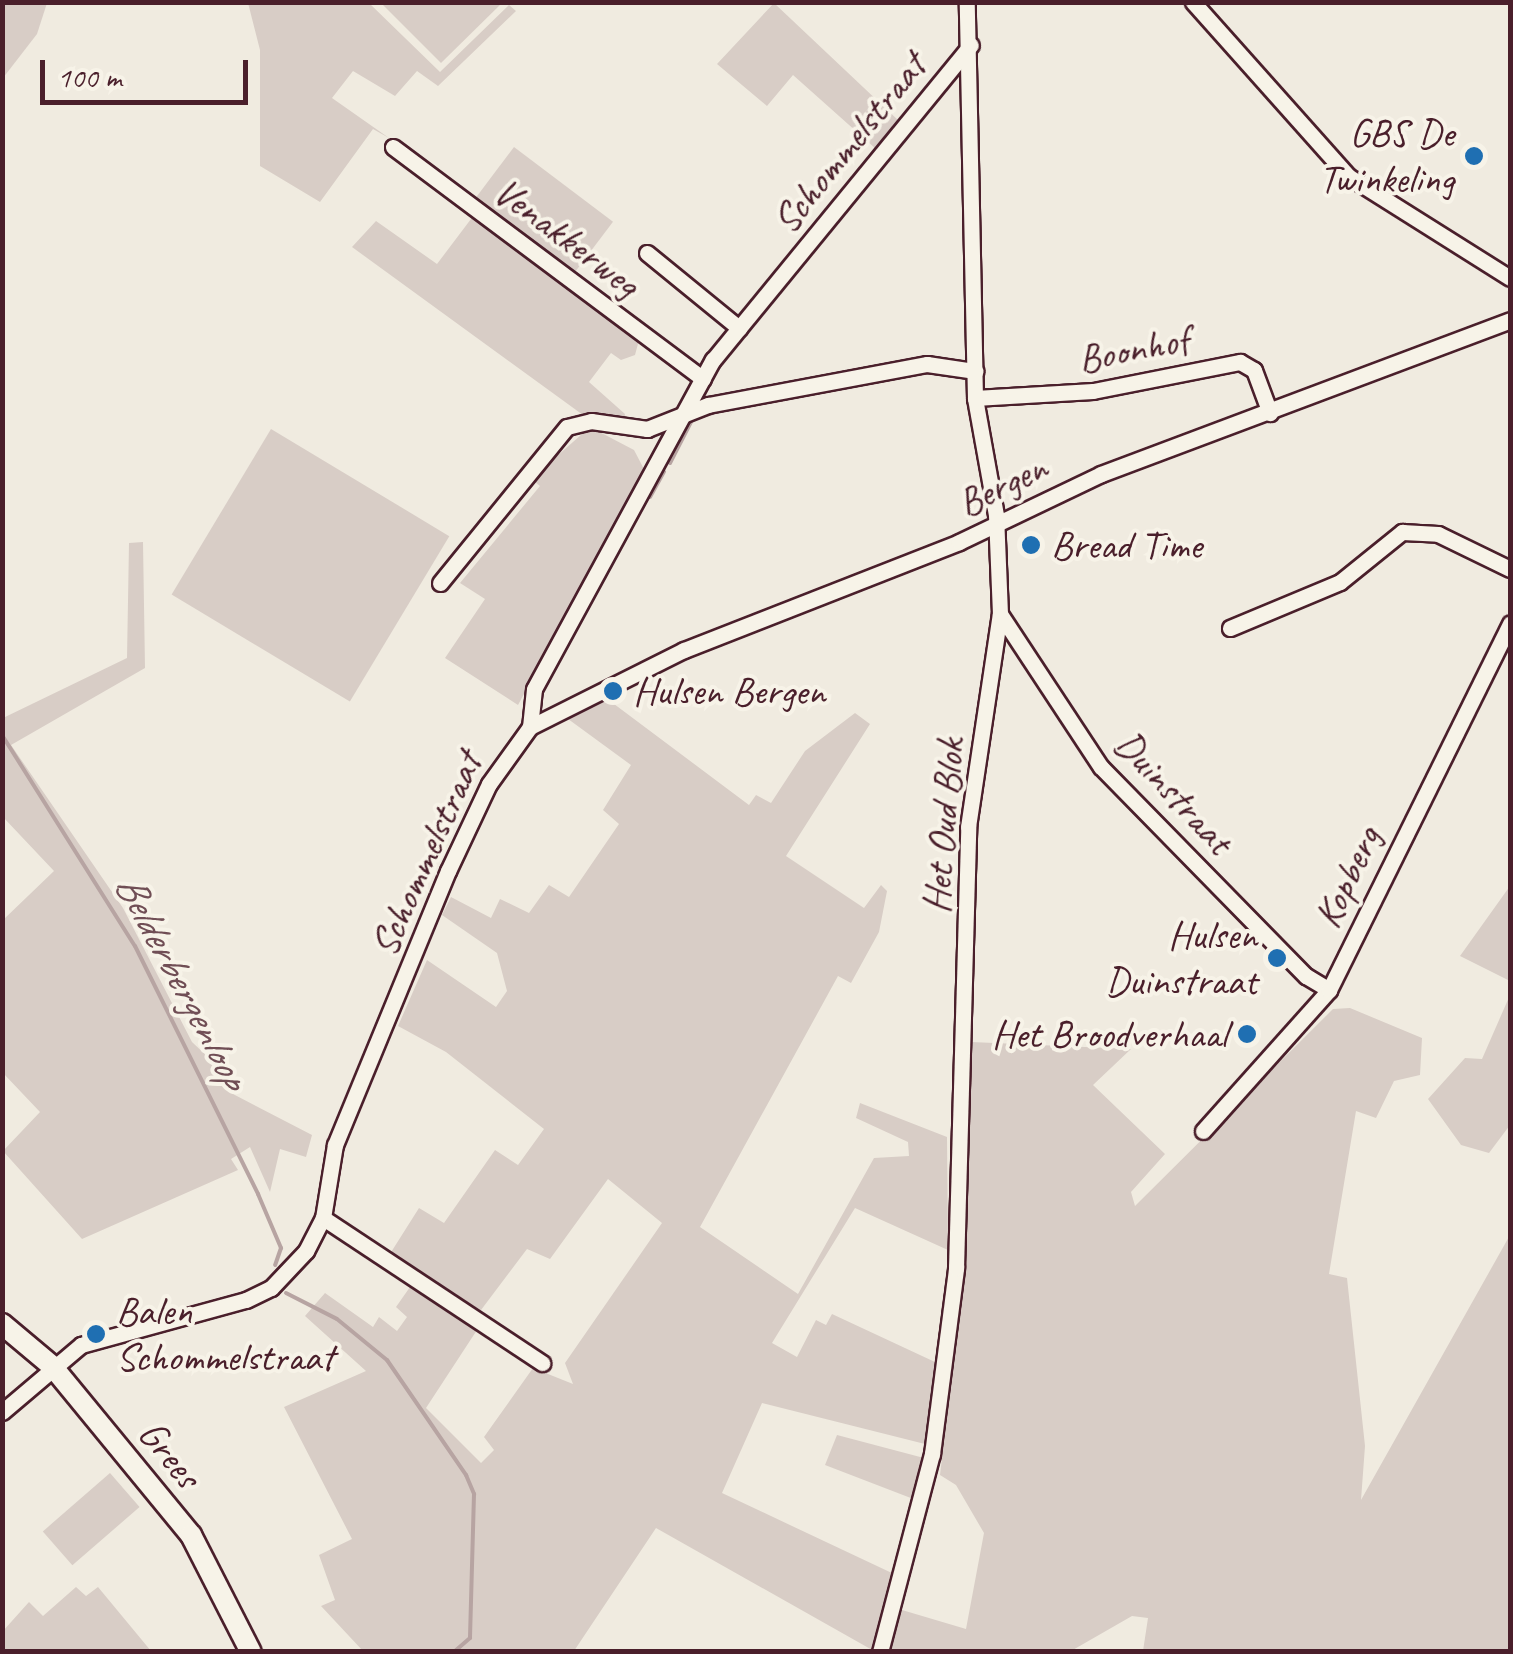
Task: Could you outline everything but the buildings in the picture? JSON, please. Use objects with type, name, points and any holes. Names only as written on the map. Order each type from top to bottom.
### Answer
[{"type":"street","name":"Het Oud Blok","points":[[880,1652],[932,1454],[956,1268],[968,828],[1000,614],[994,526],[975,398],[971,45],[967,2]]},
{"type":"street","points":[[1193,2],[1348,176],[1510,278]]},
{"type":"street","name":"Schommelstraat","points":[[2,1412],[81,1344],[272,1288],[323,1218],[335,1144],[448,871],[488,784],[530,727],[534,688],[683,413],[738,328],[971,45]]},
{"type":"street","name":"Venakkerweg","points":[[393,147],[703,380]]},
{"type":"street","points":[[646,253],[738,328]]},
{"type":"street","name":"Bergen","points":[[530,727],[684,650],[994,526],[1101,474],[1510,320]]},
{"type":"street","name":"Boonhof","points":[[975,398],[1093,391],[1240,362],[1254,370],[1270,413]]},
{"type":"street","points":[[440,582],[567,427],[592,420],[647,429],[683,413],[927,364],[975,371]]},
{"type":"street","points":[[1230,628],[1340,582],[1402,532],[1438,534],[1510,569]]},
{"type":"street","name":"Duinstraat","points":[[1000,614],[1113,781],[1306,976],[1329,990]]},
{"type":"street","name":"Kopberg","points":[[1202,1131],[1329,990],[1510,623]]},
{"type":"street","points":[[323,1218],[542,1363]]},
{"type":"street","name":"Grees","points":[[2,1324],[52,1366],[191,1535],[250,1652]]},
{"type":"shaded area","points":[[2,3],[47,3],[37,34],[3,78]]},
{"type":"shaded area","points":[[248,3],[369,3],[440,72],[509,5],[516,11],[438,86],[417,71],[395,96],[353,71],[332,98],[389,138],[373,129],[320,202],[260,166],[260,50]]},
{"type":"shaded area","points":[[381,3],[502,3],[441,63]]},
{"type":"shaded area","points":[[774,3],[899,121],[876,149],[793,75],[767,106],[717,64]]},
{"type":"shaded area","points":[[514,147],[613,222],[573,274],[474,200]]},
{"type":"shaded area","points":[[474,215],[639,340],[635,355],[621,360],[611,353],[589,382],[625,414],[623,424],[583,415],[352,247],[376,221],[437,264]]},
{"type":"shaded area","points":[[590,427],[634,450],[645,471],[518,705],[445,658],[485,599],[460,583],[540,486],[531,479]]},
{"type":"shaded area","points":[[271,429],[449,536],[350,702],[172,594]]},
{"type":"shaded area","points":[[143,542],[145,668],[11,745],[123,908],[192,1042],[226,1074],[233,1094],[312,1135],[306,1157],[280,1149],[270,1192],[250,1147],[231,1159],[238,1170],[82,1239],[3,1151],[40,1112],[3,1073],[3,920],[54,871],[3,817],[3,718],[127,658],[129,543]]},
{"type":"shaded area","points":[[602,695],[749,805],[756,795],[771,803],[805,751],[855,713],[870,724],[786,856],[864,908],[881,885],[887,891],[879,932],[851,983],[838,976],[700,1227],[798,1294],[874,1158],[909,1156],[908,1142],[856,1118],[860,1103],[947,1137],[948,1250],[855,1208],[772,1343],[797,1357],[816,1320],[826,1325],[832,1314],[935,1362],[925,1444],[762,1403],[722,1493],[894,1574],[874,1651],[656,1528],[574,1651],[363,1651],[321,1606],[335,1600],[319,1555],[352,1539],[284,1407],[366,1371],[305,1316],[325,1293],[373,1327],[379,1317],[397,1331],[407,1317],[396,1307],[410,1287],[477,1330],[426,1408],[481,1463],[494,1450],[484,1437],[533,1368],[573,1384],[565,1363],[662,1223],[608,1179],[550,1259],[527,1249],[481,1310],[388,1257],[419,1208],[444,1223],[495,1150],[518,1165],[544,1129],[446,1052],[398,1026],[427,960],[496,1007],[507,991],[497,953],[442,915],[451,897],[491,918],[500,899],[529,913],[549,885],[569,897],[619,824],[603,810],[631,765],[564,716]]},
{"type":"shaded area","points":[[1510,886],[1510,981],[1460,956]]},
{"type":"shaded area","points":[[1510,995],[1510,1125],[1489,1153],[1461,1145],[1428,1099],[1465,1058],[1482,1059]]},
{"type":"shaded area","points":[[1350,1008],[1422,1038],[1420,1075],[1394,1081],[1376,1118],[1356,1111],[1329,1274],[1347,1278],[1365,1446],[1361,1500],[1510,1235],[1510,1651],[1143,1651],[1148,1618],[1132,1616],[1071,1651],[887,1652],[902,1610],[966,1629],[984,1533],[956,1485],[940,1475],[965,1258],[971,1042],[1131,1049],[1093,1085],[1165,1154],[1131,1192],[1135,1206],[1333,1009]]},
{"type":"shaded area","points":[[837,1435],[924,1458],[916,1500],[825,1465]]},
{"type":"shaded area","points":[[110,1473],[140,1507],[72,1565],[43,1531]]},
{"type":"shaded area","points":[[76,1587],[86,1596],[98,1587],[151,1651],[3,1651],[3,1631],[29,1602],[43,1616]]},
{"type":"waterway","points":[[670,463],[693,418],[713,413]]},
{"type":"waterway","points":[[650,497],[664,472]]},
{"type":"waterway","name":"Belderbergenloop","points":[[2,735],[135,946],[258,1194],[281,1248],[275,1265]]},
{"type":"waterway","name":"Belderbergenloop","points":[[286,1293],[337,1319],[387,1360],[466,1475],[474,1494],[470,1638],[454,1652]]},
{"type":"place","name":"GBS De Twinkeling","points":[[1474,156]]},
{"type":"place","name":"Bread Time","points":[[1031,545]]},
{"type":"place","name":"Hulsen Bergen","points":[[613,691]]},
{"type":"place","name":"Hulsen Duinstraat","points":[[1277,958]]},
{"type":"place","name":"Het Broodverhaal","points":[[1247,1034]]},
{"type":"place","name":"Balen Schommelstraat","points":[[96,1334]]}]
